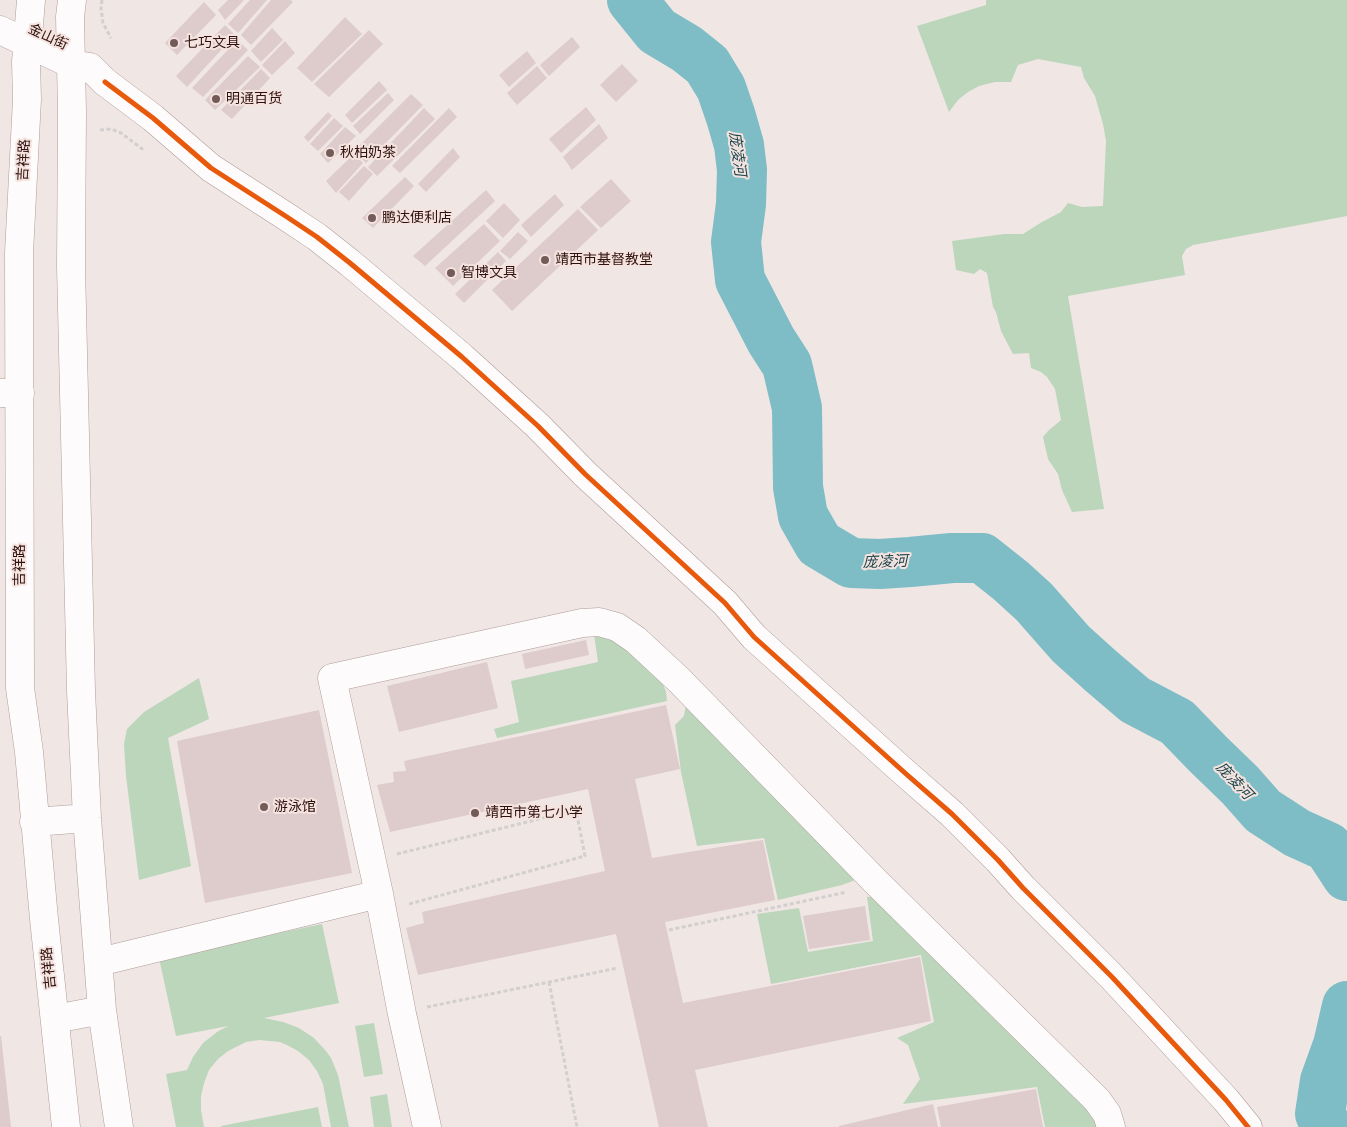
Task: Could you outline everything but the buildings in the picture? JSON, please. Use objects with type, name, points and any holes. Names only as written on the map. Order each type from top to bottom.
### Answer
[{"type":"main road","name":"吉祥路","points":[[31,0],[26,62],[27,99],[10,393],[20,688],[29,752],[34,822],[66,1127]]},
{"type":"main road","points":[[72,0],[84,65],[72,112],[72,275],[81,691],[102,1010],[119,1127]]},
{"type":"main road","name":"金山街","points":[[0,16],[28,36],[84,65],[153,118],[211,168],[294,222],[350,263],[462,357],[725,603],[754,637],[958,820],[1112,977],[1226,1100],[1248,1127]]},
{"type":"main road","name":"金山街","points":[[0,30],[28,36]]},
{"type":"main road","points":[[427,1127],[332,678],[582,623],[598,622],[617,627],[630,636],[679,680],[875,880],[1097,1100],[1108,1114],[1111,1127]]},
{"type":"main road","points":[[34,822],[88,818]]},
{"type":"main road","points":[[98,954],[377,886]]},
{"type":"main road","points":[[55,1019],[102,1010]]},
{"type":"path","points":[[102,0],[103,23],[111,38]]},
{"type":"path","points":[[98,135],[100,130],[111,129],[121,133],[146,152]]},
{"type":"path","points":[[576,810],[585,856],[377,886],[388,856],[576,810]]},
{"type":"path","points":[[669,930],[851,891],[866,887],[875,880]]},
{"type":"path","points":[[402,1014],[422,1008],[618,968]]},
{"type":"path","points":[[549,982],[577,1127]]},
{"type":"green space","points":[[986,0],[1347,0],[1347,216],[1193,245],[1186,249],[1182,256],[1185,275],[1068,296],[1104,509],[1072,512],[1062,490],[1058,474],[1048,459],[1043,437],[1061,420],[1055,389],[1047,377],[1031,368],[1029,353],[1013,354],[1001,331],[993,307],[987,273],[980,269],[974,274],[956,270],[952,241],[1004,234],[1023,234],[1061,212],[1068,203],[1082,207],[1103,206],[1106,141],[1095,96],[1084,78],[1081,67],[1038,59],[1018,65],[1011,82],[995,82],[979,86],[958,100],[949,112],[917,26],[986,5]]},
{"type":"green space","points":[[594,635],[615,638],[662,681],[667,701],[497,738],[494,729],[519,722],[511,681],[598,662]]},
{"type":"green space","points":[[199,678],[209,719],[168,738],[191,866],[139,880],[126,776],[124,744],[127,729],[144,712]]},
{"type":"green space","points":[[686,704],[858,875],[853,881],[778,900],[764,838],[697,846],[681,772],[675,725],[684,716]]},
{"type":"green space","points":[[876,896],[1090,1107],[1099,1127],[1045,1127],[1037,1087],[903,1104],[920,1079],[908,1045],[897,1038],[934,1022],[921,955],[771,984],[757,914],[799,908],[808,952],[873,941],[867,897]]},
{"type":"green space","points":[[322,924],[339,1003],[264,1018],[299,1028],[314,1038],[326,1051],[338,1075],[349,1127],[331,1127],[323,1084],[309,1060],[298,1051],[280,1042],[259,1040],[246,1042],[228,1051],[209,1070],[201,1096],[204,1127],[176,1127],[166,1074],[187,1070],[203,1043],[228,1026],[176,1036],[159,958]]},
{"type":"green space","points":[[374,1023],[383,1074],[364,1077],[355,1026]]},
{"type":"green space","points":[[387,1094],[392,1127],[374,1127],[370,1097]]},
{"type":"green space","points":[[318,1107],[322,1127],[221,1127],[221,1126]]},
{"type":"waterway","name":"庞凌河","points":[[632,0],[657,31],[687,49],[707,65],[721,88],[731,117],[739,145],[742,170],[741,204],[736,242],[740,280],[771,340],[787,365],[797,408],[798,487],[803,516],[819,544],[851,563],[880,564],[952,558],[982,558],[1034,602],[1071,644],[1135,700],[1177,722],[1240,785],[1263,811],[1297,833],[1328,847],[1347,876]]},
{"type":"waterway","name":"庞凌河","points":[[1327,1127],[1320,1114],[1325,1081],[1338,1045],[1347,1006]]},
{"type":"cycle path","points":[[105,82],[153,118],[211,168],[317,237],[350,263],[462,357],[538,426],[585,474],[725,603],[754,637],[952,814],[1112,977],[1226,1100],[1248,1127]]},
{"type":"place","name":"七巧文具","points":[[174,43]]},
{"type":"place","name":"明通百货","points":[[216,99]]},
{"type":"place","name":"秋柏奶茶","points":[[330,153]]},
{"type":"place","name":"鹏达便利店","points":[[372,218]]},
{"type":"place","name":"靖西市基督教堂","points":[[545,260]]},
{"type":"place","name":"智博文具","points":[[451,273]]},
{"type":"place","name":"游泳馆","points":[[264,807]]},
{"type":"place","name":"靖西市第七小学","points":[[475,813]]}]
